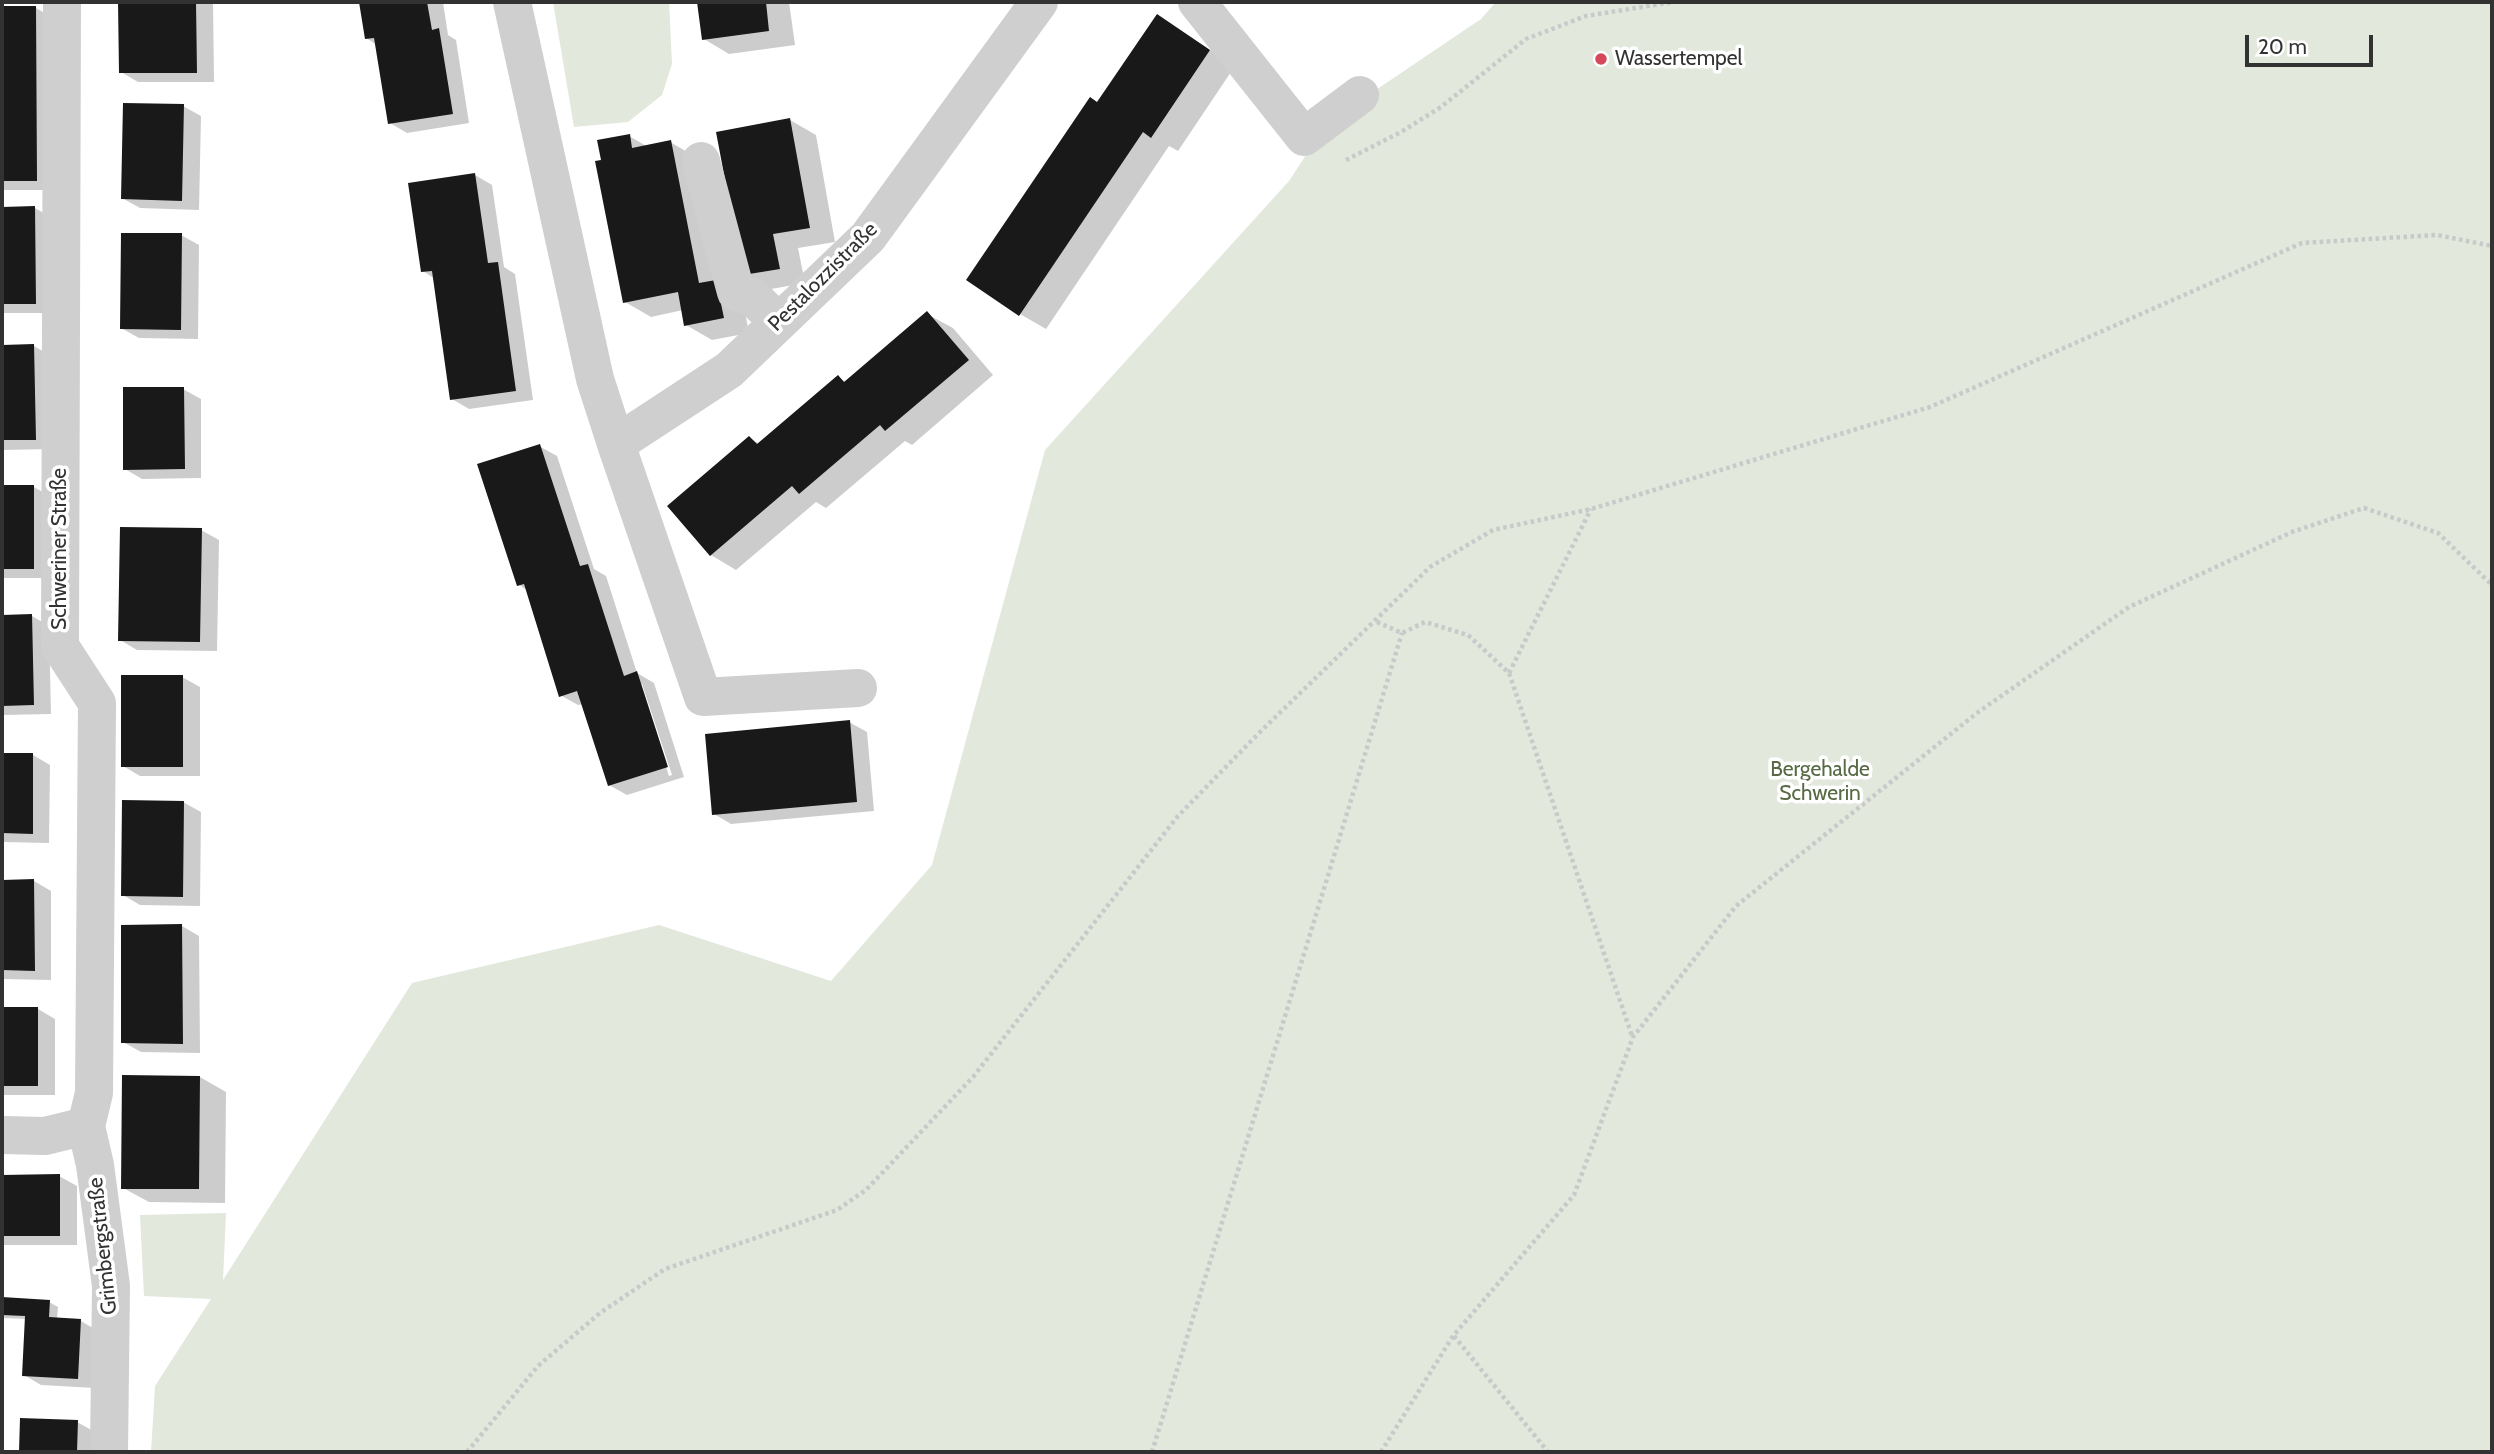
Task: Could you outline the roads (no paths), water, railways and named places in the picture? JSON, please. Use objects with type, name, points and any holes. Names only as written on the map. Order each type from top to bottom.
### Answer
[{"type":"street","name":"Schweriner Straße","points":[[62,2],[60,646],[97,703],[94,1093],[86,1126]]},
{"type":"street","points":[[512,2],[595,379],[703,697],[859,688]]},
{"type":"street","name":"Pestalozzistraße","points":[[616,444],[729,370],[777,321],[868,237],[1040,2]]},
{"type":"street","points":[[1197,2],[1304,137],[1360,94]]},
{"type":"street","points":[[701,161],[736,292],[754,298],[777,321]]},
{"type":"street","points":[[2,1135],[45,1136],[86,1126]]},
{"type":"street","name":"Grimbergstraße","points":[[86,1126],[95,1165],[111,1286],[109,1452]]},
{"type":"place","name":"Wassertempel","points":[[1601,59]]},
{"type":"park label","name":"Bergehalde Schwerin","points":[[1820,782]]}]
